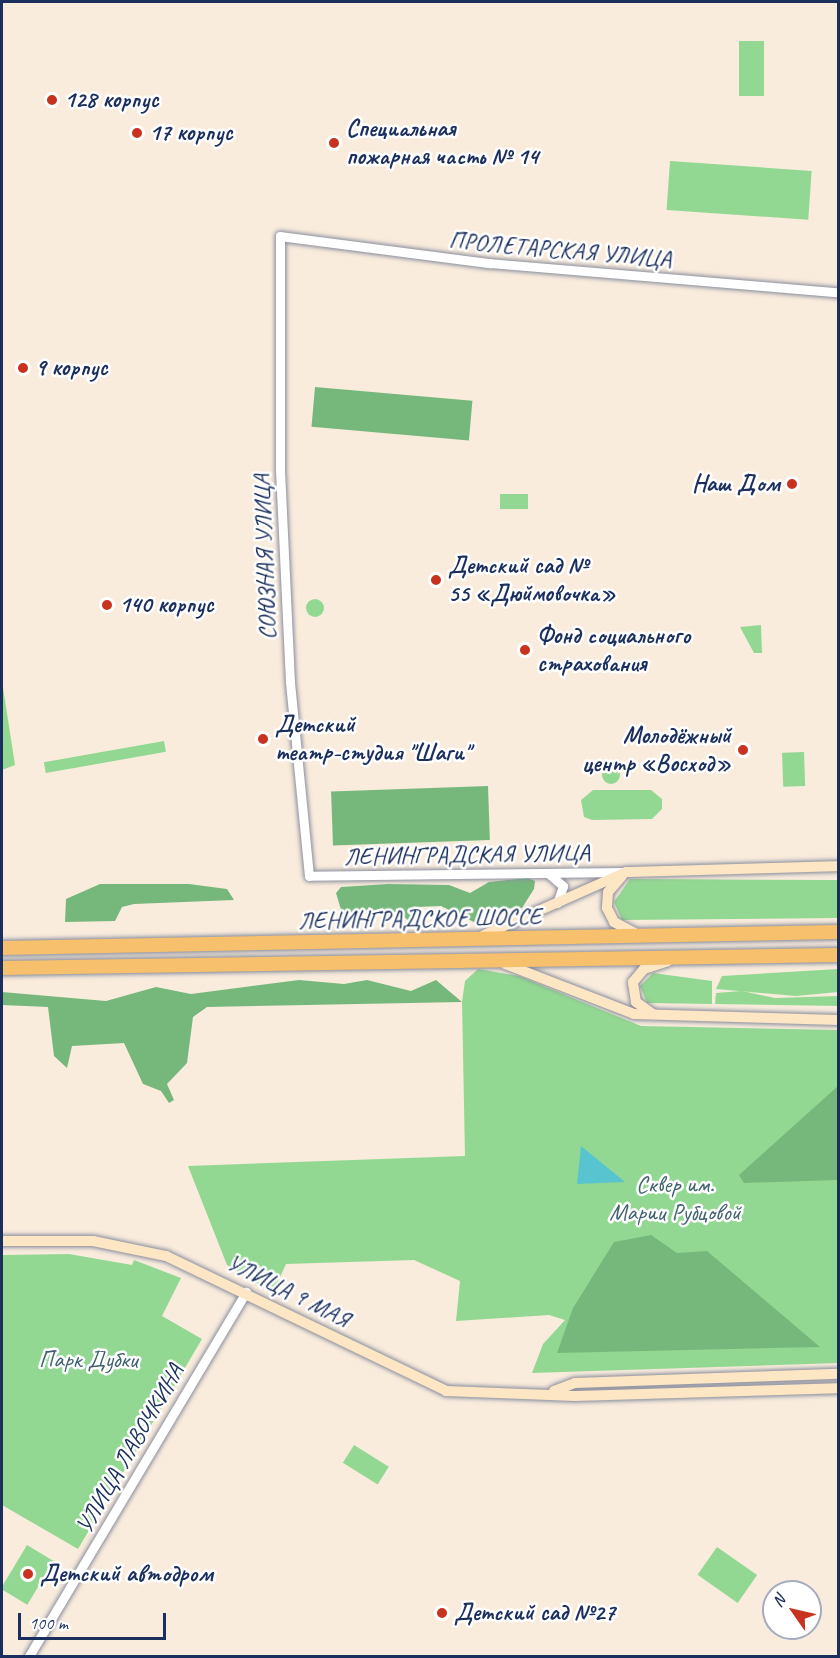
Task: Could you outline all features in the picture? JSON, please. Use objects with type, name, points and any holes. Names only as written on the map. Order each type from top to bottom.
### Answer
[{"type":"highway","name":"ЛЕНИНГРАДСКОЕ ШОССЕ","points":[[2,948],[838,932]]},
{"type":"highway","name":"ЛЕНИНГРАДСКОЕ ШОССЕ","points":[[2,968],[838,955]]},
{"type":"main road","points":[[467,940],[515,925],[603,880],[626,872],[838,866]]},
{"type":"main road","points":[[626,872],[608,892],[614,922],[649,937]]},
{"type":"main road","points":[[656,1015],[636,1002],[635,978],[647,968],[684,956]]},
{"type":"main road","points":[[488,959],[540,974],[618,1010],[656,1015],[838,1020]]},
{"type":"main road","name":"УЛИЦА 9 МАЯ","points":[[2,1241],[127,1246],[166,1256],[246,1292],[434,1387],[489,1394],[838,1389]]},
{"type":"main road","name":"УЛИЦА 9 МАЯ","points":[[551,1392],[575,1383],[838,1374]]},
{"type":"street","name":"ПРОЛЕТАРСКАЯ УЛИЦА","points":[[280,236],[489,264],[838,292]]},
{"type":"street","name":"СОЮЗНАЯ УЛИЦА","points":[[280,236],[280,469],[290,682],[309,876]]},
{"type":"street","points":[[545,872],[563,886],[557,903]]},
{"type":"street","name":"ЛЕНИНГРАДСКАЯ УЛИЦА","points":[[309,876],[626,872]]},
{"type":"street","points":[[589,873],[603,880],[608,892]]},
{"type":"street","name":"УЛИЦА ЛАВОЧКИНА","points":[[29,1656],[246,1292]]},
{"type":"green space","points":[[739,41],[764,41],[764,96],[739,96]]},
{"type":"green space","points":[[670,161],[812,171],[808,220],[667,210]]},
{"type":"green space","points":[[315,387],[472,401],[469,441],[312,427]]},
{"type":"green space","points":[[500,494],[528,494],[528,509],[500,509]]},
{"type":"green space","points":[[315,599],[321,602],[324,608],[321,614],[315,617],[309,614],[306,608],[309,602]]},
{"type":"green space","points":[[761,625],[762,653],[754,653],[740,627]]},
{"type":"green space","points":[[2,681],[15,765],[2,770]]},
{"type":"green space","points":[[164,741],[166,752],[46,773],[44,762]]},
{"type":"green space","points":[[804,752],[805,786],[783,787],[782,753]]},
{"type":"green space","points":[[611,766],[617,769],[620,775],[617,781],[611,784],[605,781],[602,775],[605,769]]},
{"type":"green space","points":[[488,786],[490,840],[333,845],[331,791]]},
{"type":"green space","points":[[593,790],[651,790],[662,799],[662,809],[652,819],[592,820],[584,817],[581,800]]},
{"type":"green space","points":[[528,878],[535,881],[534,889],[522,908],[486,909],[483,920],[476,923],[441,906],[416,907],[409,921],[398,912],[362,910],[352,923],[345,923],[336,893],[341,887],[388,884],[449,885],[470,893],[489,882]]},
{"type":"green space","points":[[630,879],[838,880],[838,918],[622,920],[614,902]]},
{"type":"green space","points":[[100,884],[189,884],[227,889],[234,900],[134,904],[122,907],[115,921],[65,922],[66,899]]},
{"type":"green space","name":"Сквер им. Марии Рубцовой","points":[[478,969],[519,976],[641,1026],[838,1030],[838,1363],[532,1373],[543,1344],[565,1320],[549,1315],[456,1321],[460,1281],[414,1260],[286,1264],[276,1286],[268,1290],[227,1265],[188,1166],[465,1156],[462,1002],[465,981]]},
{"type":"green space","points":[[838,969],[838,992],[796,996],[716,989],[722,976]]},
{"type":"green space","points":[[653,973],[712,981],[712,1004],[647,1003],[640,986]]},
{"type":"green space","points":[[299,980],[344,984],[367,980],[411,991],[436,980],[462,1002],[207,1007],[193,1017],[187,1063],[167,1084],[174,1100],[169,1103],[161,1091],[143,1084],[124,1043],[72,1046],[67,1068],[54,1056],[48,1007],[2,1005],[2,992],[106,1001],[156,987],[191,994]]},
{"type":"green space","points":[[742,991],[775,998],[838,996],[838,1006],[715,1004],[716,993]]},
{"type":"green space","points":[[838,1086],[838,1180],[744,1183],[739,1175]]},
{"type":"green space","points":[[651,1235],[677,1253],[707,1251],[820,1347],[557,1353],[573,1308],[614,1242]]},
{"type":"green space","name":"Парк Дубки","points":[[69,1254],[132,1265],[134,1260],[181,1278],[162,1316],[202,1339],[78,1549],[2,1505],[2,1255]]},
{"type":"green space","points":[[354,1445],[389,1467],[378,1485],[343,1463]]},
{"type":"green space","name":"Детский автодром","points":[[27,1545],[54,1561],[27,1605],[2,1589]]},
{"type":"green space","points":[[717,1547],[757,1575],[738,1603],[697,1575]]},
{"type":"water","points":[[581,1146],[625,1182],[577,1184]]},
{"type":"place","name":"128 корпус","points":[[52,100]]},
{"type":"place","name":"17 корпус","points":[[137,133]]},
{"type":"place","name":"Специальная пожарная часть № 14","points":[[334,143]]},
{"type":"place","name":"9 корпус","points":[[23,368]]},
{"type":"place","name":"Наш Дом","points":[[792,484]]},
{"type":"place","name":"Детский сад № 55 «Дюймовочка»","points":[[436,580]]},
{"type":"place","name":"140 корпус","points":[[107,605]]},
{"type":"place","name":"Фонд социального страхования","points":[[525,650]]},
{"type":"place","name":"Детский театр-студия \"Шаги\"","points":[[263,739]]},
{"type":"place","name":"Молодёжный центр «Восход»","points":[[743,750]]},
{"type":"place","name":"Детский автодром","points":[[28,1574]]},
{"type":"place","name":"Детский сад №27","points":[[442,1613]]}]
